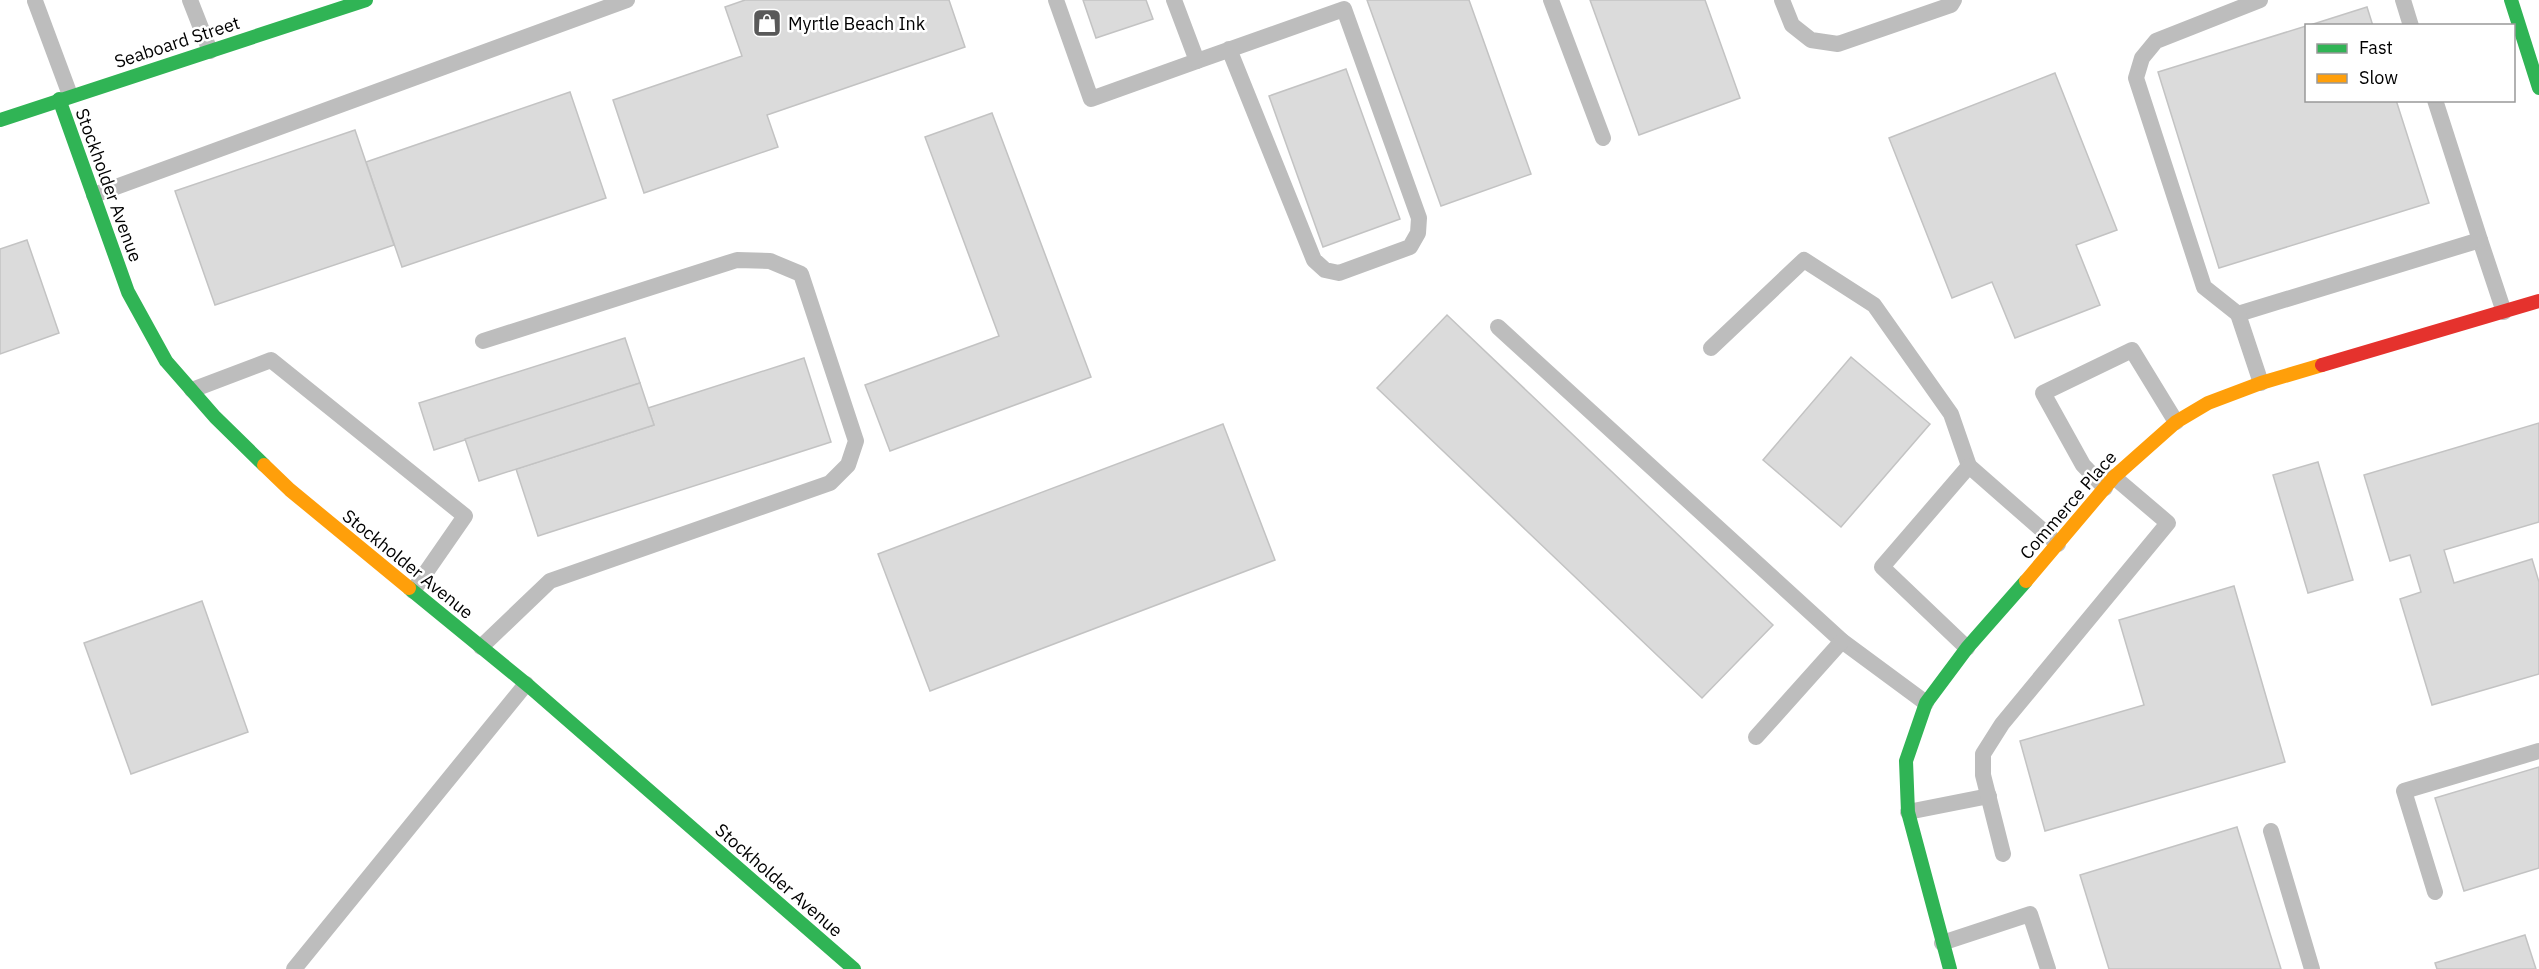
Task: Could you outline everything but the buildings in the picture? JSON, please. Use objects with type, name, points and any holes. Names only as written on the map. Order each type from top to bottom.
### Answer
[{"type":"street","name":"Seaboard Street","points":[[0,120],[366,0]]},
{"type":"street","points":[[2511,0],[2539,88]]},
{"type":"street","name":"Stockholder Avenue","points":[[65,97],[94,195],[128,292],[166,360],[215,417],[290,490],[526,684],[854,969]]},
{"type":"street","name":"Commerce Place","points":[[1950,969],[1908,812],[1906,761],[1926,703],[1967,648],[1999,614],[2110,482],[2176,422],[2208,403],[2261,383],[2539,301]]},
{"type":"lane","points":[[190,0],[210,51]]},
{"type":"lane","points":[[94,195],[627,0]]},
{"type":"lane","points":[[1056,0],[1091,99],[1229,49],[1344,9],[1419,218],[1418,233],[1410,247],[1339,273],[1325,270],[1314,260],[1229,49]]},
{"type":"lane","points":[[1174,0],[1197,61]]},
{"type":"lane","points":[[1551,0],[1603,138]]},
{"type":"lane","points":[[1782,0],[1792,25],[1811,40],[1838,44],[1951,5],[1954,0]]},
{"type":"lane","points":[[2260,0],[2156,41],[2142,58],[2136,78],[2204,287],[2238,314],[2261,383]]},
{"type":"lane","points":[[2403,0],[2410,24]]},
{"type":"lane","points":[[34,1],[65,97]]},
{"type":"lane","points":[[2436,102],[2504,312]]},
{"type":"lane","points":[[2238,314],[2480,240]]},
{"type":"lane","points":[[481,647],[550,581],[830,483],[848,465],[856,441],[801,274],[770,261],[737,260],[483,341]]},
{"type":"lane","points":[[1711,348],[1804,260],[1874,305],[1951,414],[1969,466],[2058,544]]},
{"type":"lane","points":[[1498,327],[1842,641],[1926,703]]},
{"type":"lane","points":[[2003,854],[1983,775],[1983,754],[2002,724],[2168,523],[2083,465],[2043,393],[2132,350],[2176,422]]},
{"type":"lane","points":[[192,390],[271,360],[465,516],[413,591]]},
{"type":"lane","points":[[1967,648],[1882,567],[1969,466]]},
{"type":"lane","points":[[1756,737],[1842,641]]},
{"type":"lane","points":[[294,969],[526,684]]},
{"type":"lane","points":[[2435,892],[2404,791],[2539,751]]},
{"type":"lane","points":[[1908,812],[1989,796]]},
{"type":"lane","points":[[2271,831],[2313,969]]},
{"type":"lane","points":[[1942,943],[2030,914],[2048,969]]},
{"type":"traffic: fast","points":[[0,120],[366,0]]},
{"type":"traffic: fast","points":[[2511,0],[2539,88]]},
{"type":"traffic: fast","points":[[59,99],[128,292],[166,361],[215,417],[264,465]]},
{"type":"traffic: fast","points":[[1950,969],[1908,812],[1906,761],[1926,703],[1967,648],[2026,581]]},
{"type":"traffic: fast","points":[[409,588],[530,687],[854,969]]},
{"type":"traffic: slow","points":[[2026,581],[2114,477],[2176,422],[2208,403],[2261,383],[2322,365]]},
{"type":"traffic: slow","points":[[264,465],[290,490],[409,588]]},
{"type":"traffic: jam","points":[[2322,365],[2539,301]]},
{"type":"place","name":"Myrtle Beach Ink","points":[[767,23]]}]
